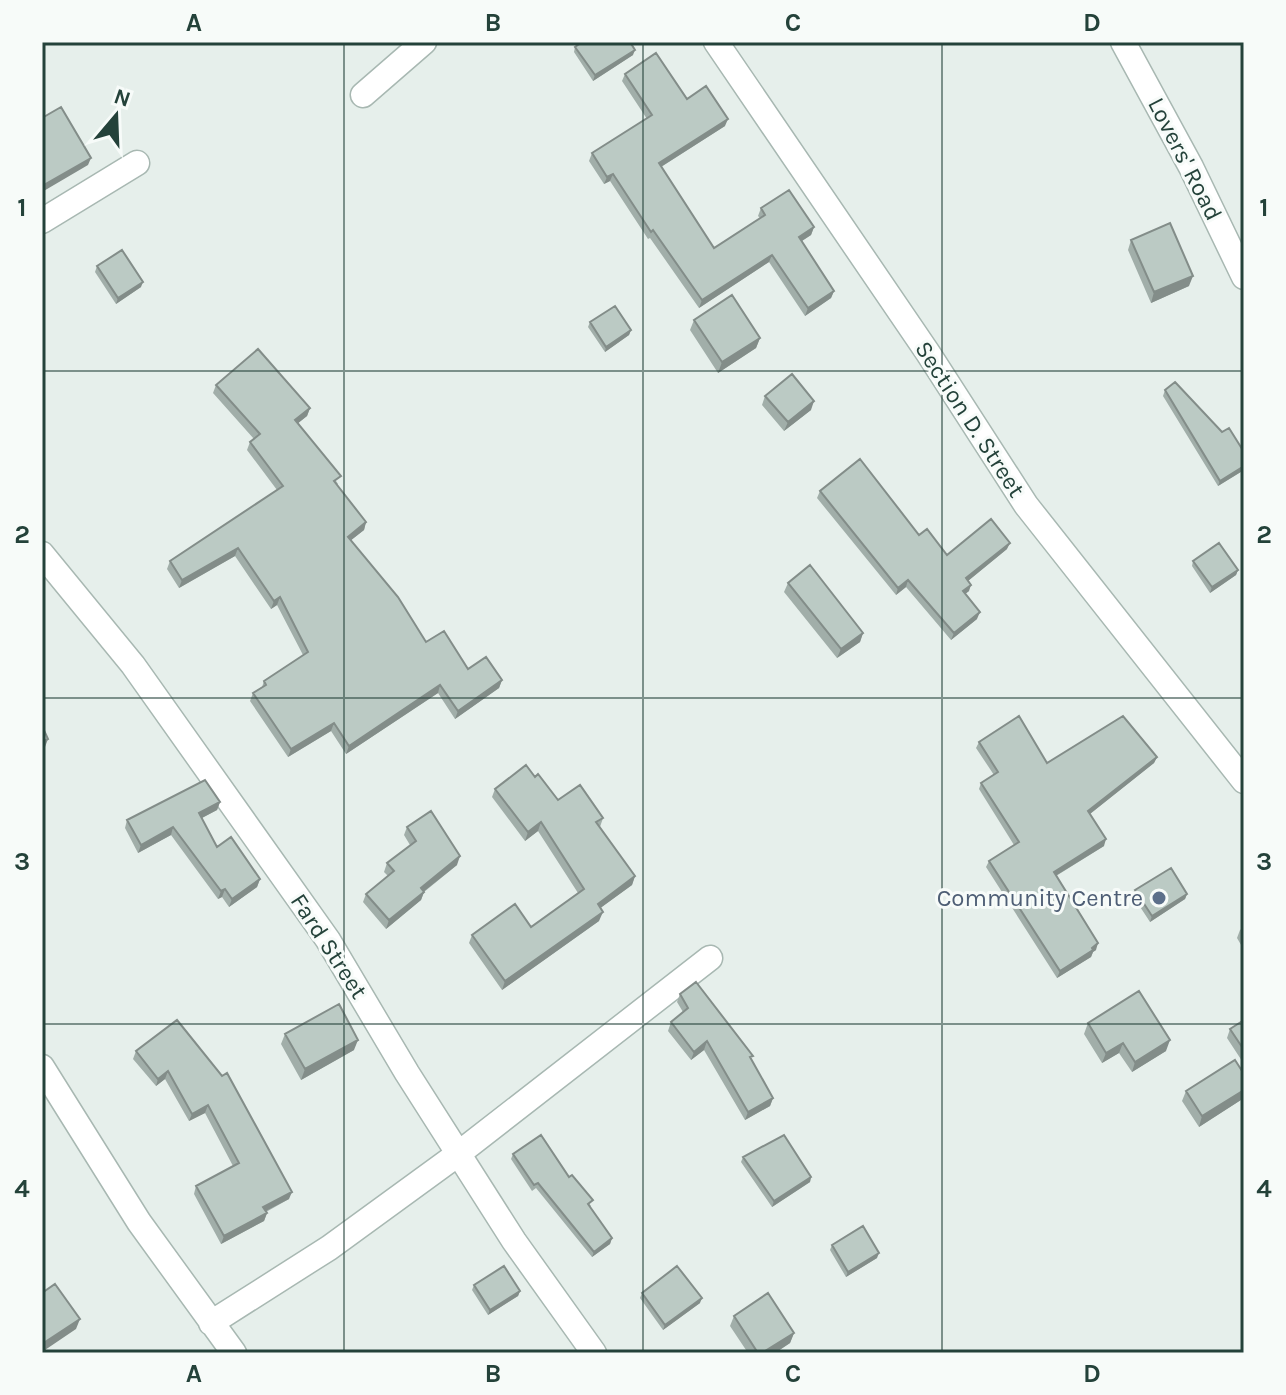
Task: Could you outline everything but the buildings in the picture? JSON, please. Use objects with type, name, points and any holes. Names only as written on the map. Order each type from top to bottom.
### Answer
[{"type":"street","points":[[363,95],[424,42]]},
{"type":"street","name":"Section D. Street","points":[[716,42],[920,340],[1026,505],[1244,781]]},
{"type":"street","name":"Lovers' Road","points":[[1123,42],[1191,167],[1244,277]]},
{"type":"street","points":[[42,221],[137,163]]},
{"type":"street","name":"Fard Street","points":[[42,554],[133,665],[328,940],[407,1073],[514,1241],[594,1353]]},
{"type":"street","points":[[211,1323],[329,1248],[458,1154],[710,958]]},
{"type":"street","points":[[42,1067],[139,1222],[234,1353]]},
{"type":"place","name":"Community Centre","points":[[1159,898]]}]
